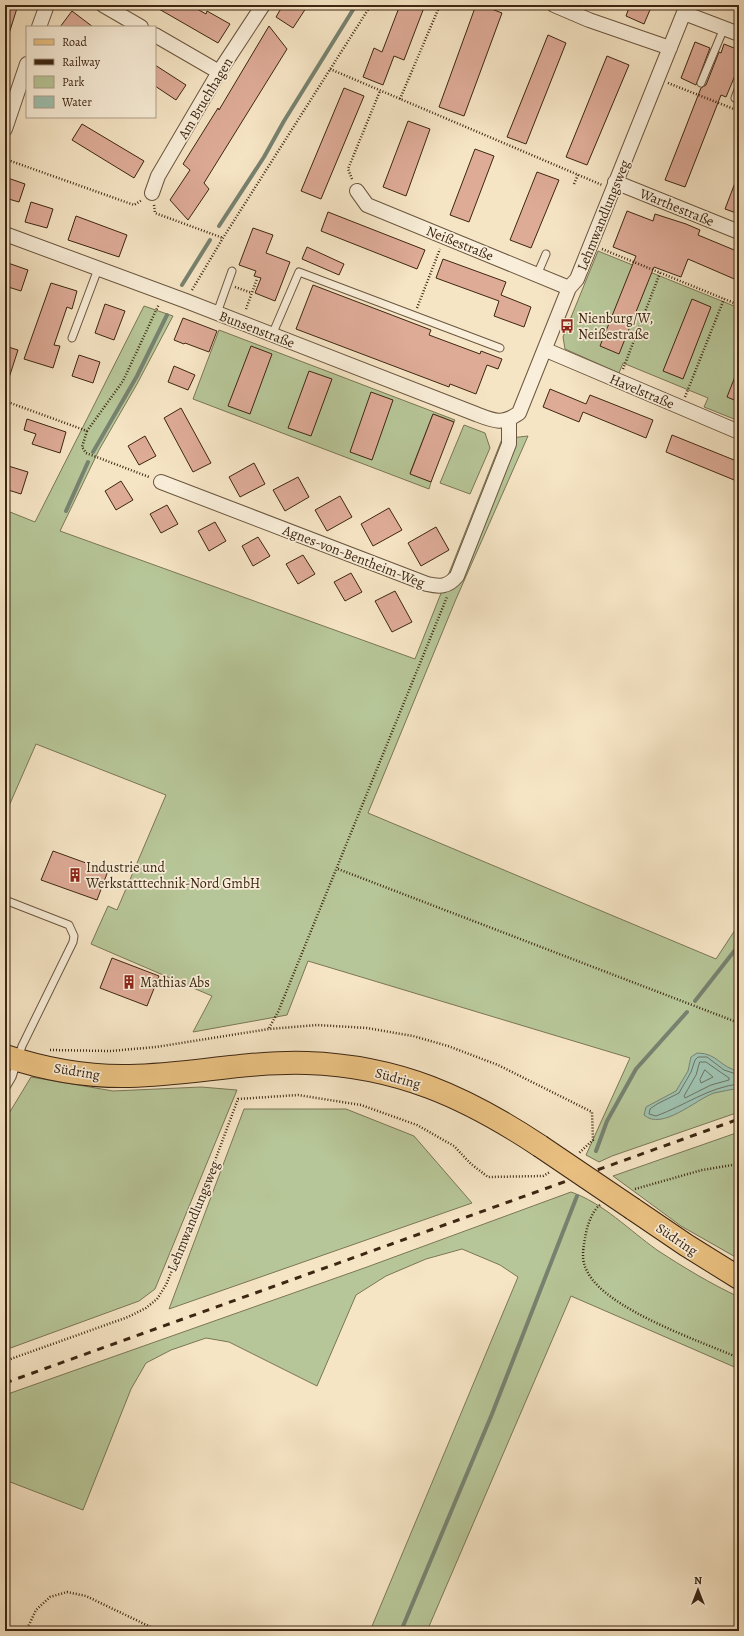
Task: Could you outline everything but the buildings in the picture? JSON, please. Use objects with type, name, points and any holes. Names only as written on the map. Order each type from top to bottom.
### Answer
[{"type":"main road","name":"Südring","points":[[11,1058],[62,1070],[105,1076],[152,1075],[263,1063],[307,1063],[352,1066],[400,1076],[439,1089],[483,1110],[540,1146],[686,1246],[739,1278]]},
{"type":"street","points":[[39,26],[47,5]]},
{"type":"street","points":[[103,5],[139,26]]},
{"type":"street","name":"Am Bruchhagen","points":[[152,193],[158,176],[219,72],[263,5]]},
{"type":"street","points":[[554,5],[589,20],[670,48]]},
{"type":"street","points":[[686,9],[739,34]]},
{"type":"street","name":"Lehmwandlungsweg","points":[[509,420],[519,413],[546,350],[569,288],[577,279],[686,9]]},
{"type":"street","points":[[156,36],[219,72]]},
{"type":"street","points":[[5,129],[26,67]]},
{"type":"street","name":"Warthestraße","points":[[614,186],[739,232]]},
{"type":"street","name":"Neißestraße","points":[[357,191],[367,205],[569,288]]},
{"type":"street","name":"Bunsenstraße","points":[[5,234],[186,301],[476,414],[497,421],[509,420]]},
{"type":"street","name":"Havelstraße","points":[[546,350],[739,432]]},
{"type":"street","points":[[446,586],[457,576],[509,444],[509,420]]},
{"type":"street","name":"Agnes-von-Bentheim-Weg","points":[[161,482],[427,584],[446,586]]},
{"type":"lane","points":[[701,83],[724,28]]},
{"type":"lane","points":[[735,98],[739,87]]},
{"type":"lane","points":[[537,275],[546,254]]},
{"type":"lane","points":[[72,338],[98,269]]},
{"type":"lane","points":[[217,313],[232,271]]},
{"type":"lane","points":[[272,335],[299,272],[500,348]]},
{"type":"lane","points":[[5,900],[69,925],[74,936],[74,942],[22,1046],[11,1058],[12,1077],[5,1089]]},
{"type":"path","points":[[186,301],[223,238],[371,5]]},
{"type":"path","points":[[400,100],[440,5]]},
{"type":"path","points":[[330,69],[400,100],[578,174],[614,186]]},
{"type":"path","points":[[658,79],[739,111]]},
{"type":"path","points":[[357,191],[348,169],[380,91]]},
{"type":"path","points":[[5,159],[134,205],[152,193],[155,213],[223,238]]},
{"type":"path","points":[[574,184],[578,174]]},
{"type":"path","points":[[414,316],[445,237]]},
{"type":"path","points":[[590,244],[739,305]]},
{"type":"path","points":[[618,381],[660,273]]},
{"type":"path","points":[[246,309],[257,279]]},
{"type":"path","points":[[228,284],[252,293]]},
{"type":"path","points":[[161,482],[86,453],[82,447],[87,431],[123,381],[164,293]]},
{"type":"path","points":[[681,407],[724,299]]},
{"type":"path","points":[[5,401],[87,431]]},
{"type":"path","points":[[269,1029],[278,1012],[338,869],[449,592],[446,586]]},
{"type":"path","points":[[338,869],[739,1023]]},
{"type":"path","points":[[47,1051],[54,1049],[110,1051],[156,1047],[269,1029],[317,1025],[367,1028],[413,1036],[448,1046],[498,1065],[592,1112],[593,1140],[578,1155]]},
{"type":"path","name":"Lehmwandlungsweg","points":[[5,1361],[128,1317],[146,1308],[157,1299],[166,1285],[195,1214],[238,1099],[298,1095],[361,1105],[417,1125],[454,1146],[471,1164],[488,1177],[543,1176],[555,1170]]},
{"type":"path","points":[[642,1186],[702,1170],[739,1164]]},
{"type":"path","points":[[596,1208],[587,1228],[582,1255],[587,1271],[599,1288],[620,1302],[656,1322],[739,1358]]},
{"type":"path","points":[[26,1631],[36,1610],[50,1597],[67,1592],[86,1596],[159,1631]]},
{"type":"green space","points":[[598,251],[739,308],[739,421],[704,407],[708,398],[623,363],[619,373],[565,349],[563,337]]},
{"type":"green space","points":[[144,306],[173,316],[137,384],[99,450],[60,531],[415,659],[502,439],[528,436],[456,599],[368,813],[716,959],[739,924],[739,1112],[612,1156],[599,1162],[586,1155],[630,1058],[308,961],[287,1015],[193,1032],[212,996],[91,944],[108,906],[117,910],[166,795],[36,744],[5,815],[5,510],[35,522]]},
{"type":"green space","points":[[219,330],[455,420],[454,422],[433,414],[410,473],[431,482],[429,489],[193,399]]},
{"type":"green space","points":[[464,425],[485,433],[490,448],[470,494],[440,483]]},
{"type":"green space","points":[[31,1077],[113,1091],[201,1087],[237,1090],[155,1289],[139,1301],[5,1350],[5,1120]]},
{"type":"green space","points":[[244,1109],[346,1109],[414,1136],[472,1203],[169,1309]]},
{"type":"green space","points":[[739,1132],[739,1259],[681,1226],[613,1176]]},
{"type":"green space","points":[[571,1192],[605,1210],[657,1250],[677,1263],[739,1297],[739,1369],[571,1296],[427,1631],[370,1631],[518,1277],[500,1265],[462,1249],[426,1259],[386,1276],[356,1295],[317,1386],[229,1342],[206,1338],[171,1350],[146,1363],[131,1389],[83,1510],[5,1480],[5,1395],[367,1267]]},
{"type":"water","points":[[697,1053],[710,1055],[727,1067],[739,1071],[739,1088],[714,1093],[669,1117],[651,1119],[644,1115],[646,1107],[676,1091],[688,1071],[691,1057]]},
{"type":"waterway","points":[[219,226],[264,157],[284,121],[356,5]]},
{"type":"waterway","points":[[182,285],[210,240]]},
{"type":"waterway","points":[[93,452],[137,376],[167,315]]},
{"type":"waterway","points":[[66,511],[88,462]]},
{"type":"waterway","points":[[695,1001],[739,945]]},
{"type":"waterway","points":[[596,1151],[607,1121],[636,1069],[687,1012]]},
{"type":"waterway","points":[[401,1631],[492,1414],[577,1196]]},
{"type":"railway","points":[[5,1383],[739,1119]]},
{"type":"place","name":"Nienburg/W, Neißestraße","points":[[567,326]]},
{"type":"place","name":"Industrie und Werkstatttechnik-Nord GmbH","points":[[75,875]]},
{"type":"place","name":"Mathias Abs","points":[[129,982]]}]
